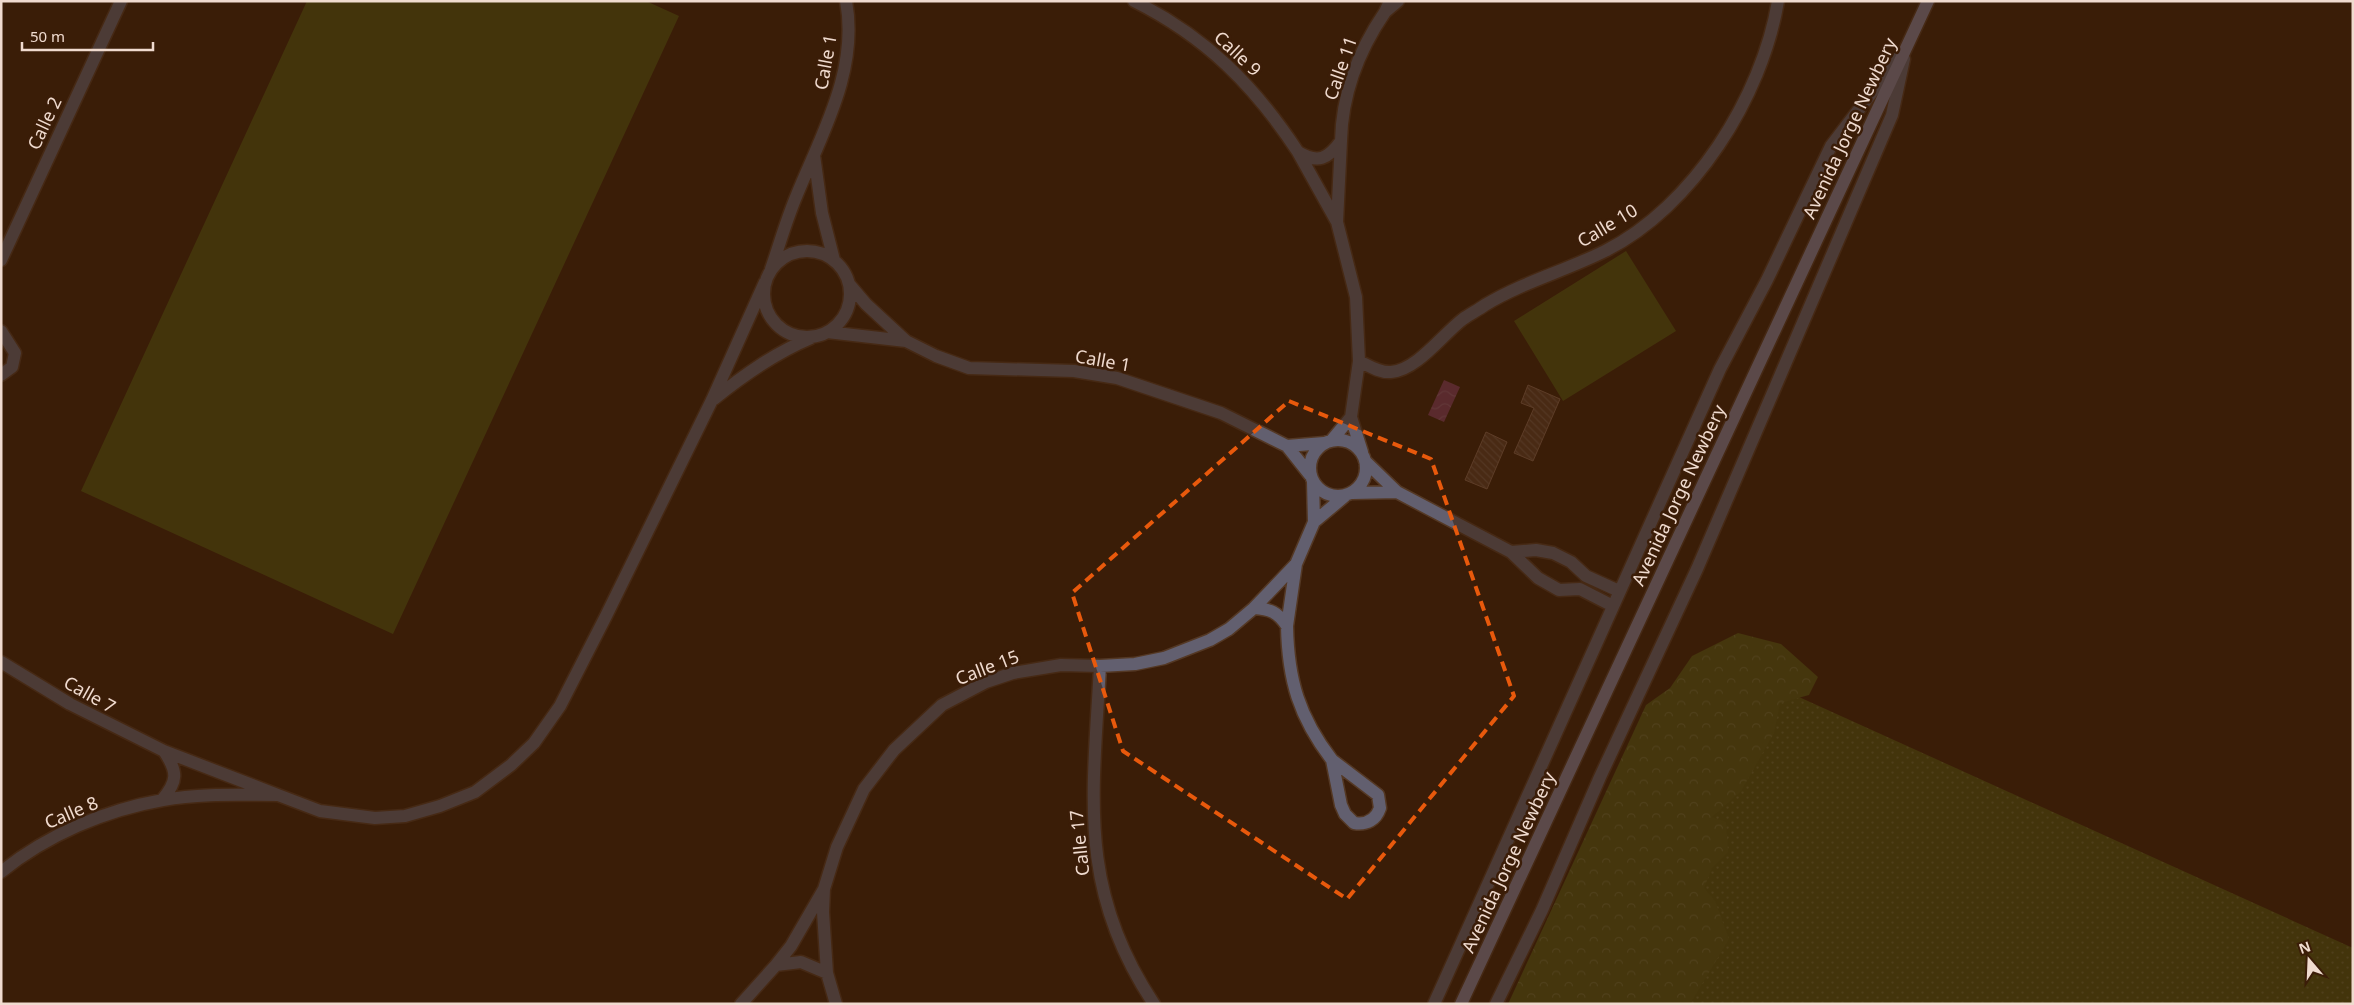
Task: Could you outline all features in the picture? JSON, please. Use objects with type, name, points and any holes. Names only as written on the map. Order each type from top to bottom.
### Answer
[{"type":"main road","name":"Avenida Jorge Newbery","points":[[1461,1004],[1928,1]]},
{"type":"street","name":"Calle 2","points":[[1,260],[121,1]]},
{"type":"street","name":"Calle 1","points":[[771,269],[794,200],[826,129],[842,81],[849,27],[846,1]]},
{"type":"street","name":"Calle 9","points":[[1134,1],[1181,28],[1220,57],[1264,103],[1298,152],[1336,222]]},
{"type":"street","name":"Calle 11","points":[[1336,222],[1341,121],[1356,64],[1388,6],[1398,1]]},
{"type":"street","name":"Calle 10","points":[[1359,361],[1380,371],[1390,373],[1410,366],[1463,320],[1499,297],[1533,279],[1575,265],[1606,250],[1644,226],[1684,189],[1722,143],[1746,98],[1762,61],[1778,1]]},
{"type":"street","points":[[1434,1004],[1720,369],[1767,280],[1831,146],[1906,47]]},
{"type":"street","points":[[1496,1004],[1542,910],[1697,568],[1806,317],[1892,115],[1906,47]]},
{"type":"street","points":[[1298,152],[1309,158],[1318,159],[1328,156],[1341,141]]},
{"type":"street","points":[[814,154],[822,213],[834,260]]},
{"type":"street","points":[[1314,522],[1358,488],[1365,476],[1364,458],[1351,417],[1359,361],[1356,297],[1336,222]]},
{"type":"street","points":[[712,400],[751,369],[790,347],[827,332],[838,324],[846,312],[850,298],[849,284],[844,271],[834,260],[808,250],[787,256],[771,269],[765,282],[764,297],[767,310],[774,323],[785,332],[813,337]]},
{"type":"street","name":"Calle 7","points":[[1,662],[70,704],[164,751],[320,811],[375,818],[406,816],[440,806],[475,792],[511,765],[534,743],[560,706],[712,400],[765,282]]},
{"type":"street","points":[[849,284],[866,304],[906,341]]},
{"type":"street","points":[[1,331],[12,347],[14,360],[8,372],[1,375]]},
{"type":"street","points":[[827,332],[906,341]]},
{"type":"street","name":"Calle 1","points":[[906,341],[936,356],[969,368],[1074,371],[1117,378],[1221,413],[1286,446]]},
{"type":"street","points":[[1332,760],[1345,814],[1354,823],[1368,823],[1374,820],[1380,808],[1378,795],[1332,760],[1314,734],[1296,698],[1287,655],[1287,626],[1296,564],[1314,522],[1309,468],[1313,454],[1351,417]]},
{"type":"street","points":[[1286,446],[1345,441],[1352,444],[1397,492],[1511,552],[1538,578],[1559,590],[1580,590],[1613,606]]},
{"type":"street","points":[[1286,446],[1323,492],[1330,495],[1397,492]]},
{"type":"street","points":[[1511,552],[1536,550],[1553,553],[1571,562],[1586,576],[1619,591]]},
{"type":"street","name":"Calle 15","points":[[824,889],[837,846],[864,789],[894,750],[929,715],[960,695],[986,682],[1013,673],[1061,665],[1100,666],[1148,662],[1191,649],[1229,629],[1254,608],[1296,564]]},
{"type":"street","points":[[1580,590],[1586,576]]},
{"type":"street","points":[[1254,608],[1268,609],[1276,613],[1287,626]]},
{"type":"street","name":"Calle 17","points":[[1100,666],[1092,790],[1095,851],[1108,912],[1117,936],[1129,964],[1154,1004]]},
{"type":"street","points":[[162,800],[172,788],[175,780],[174,770],[164,751]]},
{"type":"street","name":"Calle 8","points":[[1,872],[30,851],[61,833],[90,821],[162,800],[219,796],[278,795]]},
{"type":"street","points":[[741,1004],[791,946],[824,889]]},
{"type":"street","points":[[824,889],[823,912],[827,973],[836,1004]]},
{"type":"street","points":[[776,965],[801,962],[827,973]]},
{"type":"highlighted area","points":[[1289,401],[1431,459],[1514,696],[1347,899],[1123,751],[1072,593]]},
{"type":"shaded area","points":[[307,1],[646,1],[679,16],[393,634],[81,491]]},
{"type":"shaded area","points":[[1626,251],[1676,331],[1563,401],[1514,321]]},
{"type":"shaded area","points":[[1702,653],[2353,948],[2353,1004],[1540,1004]]},
{"type":"green space","points":[[1738,633],[1781,644],[1818,677],[1809,695],[1780,703],[1774,733],[1741,791],[1712,817],[1726,822],[1728,852],[1712,868],[1704,888],[1715,901],[1729,939],[1690,1004],[1508,1004],[1646,705],[1670,688],[1692,656]]},
{"type":"water","points":[[1444,380],[1460,387],[1444,422],[1428,415]]},
{"type":"building","points":[[1528,385],[1560,399],[1533,461],[1514,453],[1534,408],[1521,403]]},
{"type":"building","points":[[1486,432],[1507,442],[1487,489],[1465,480]]}]
